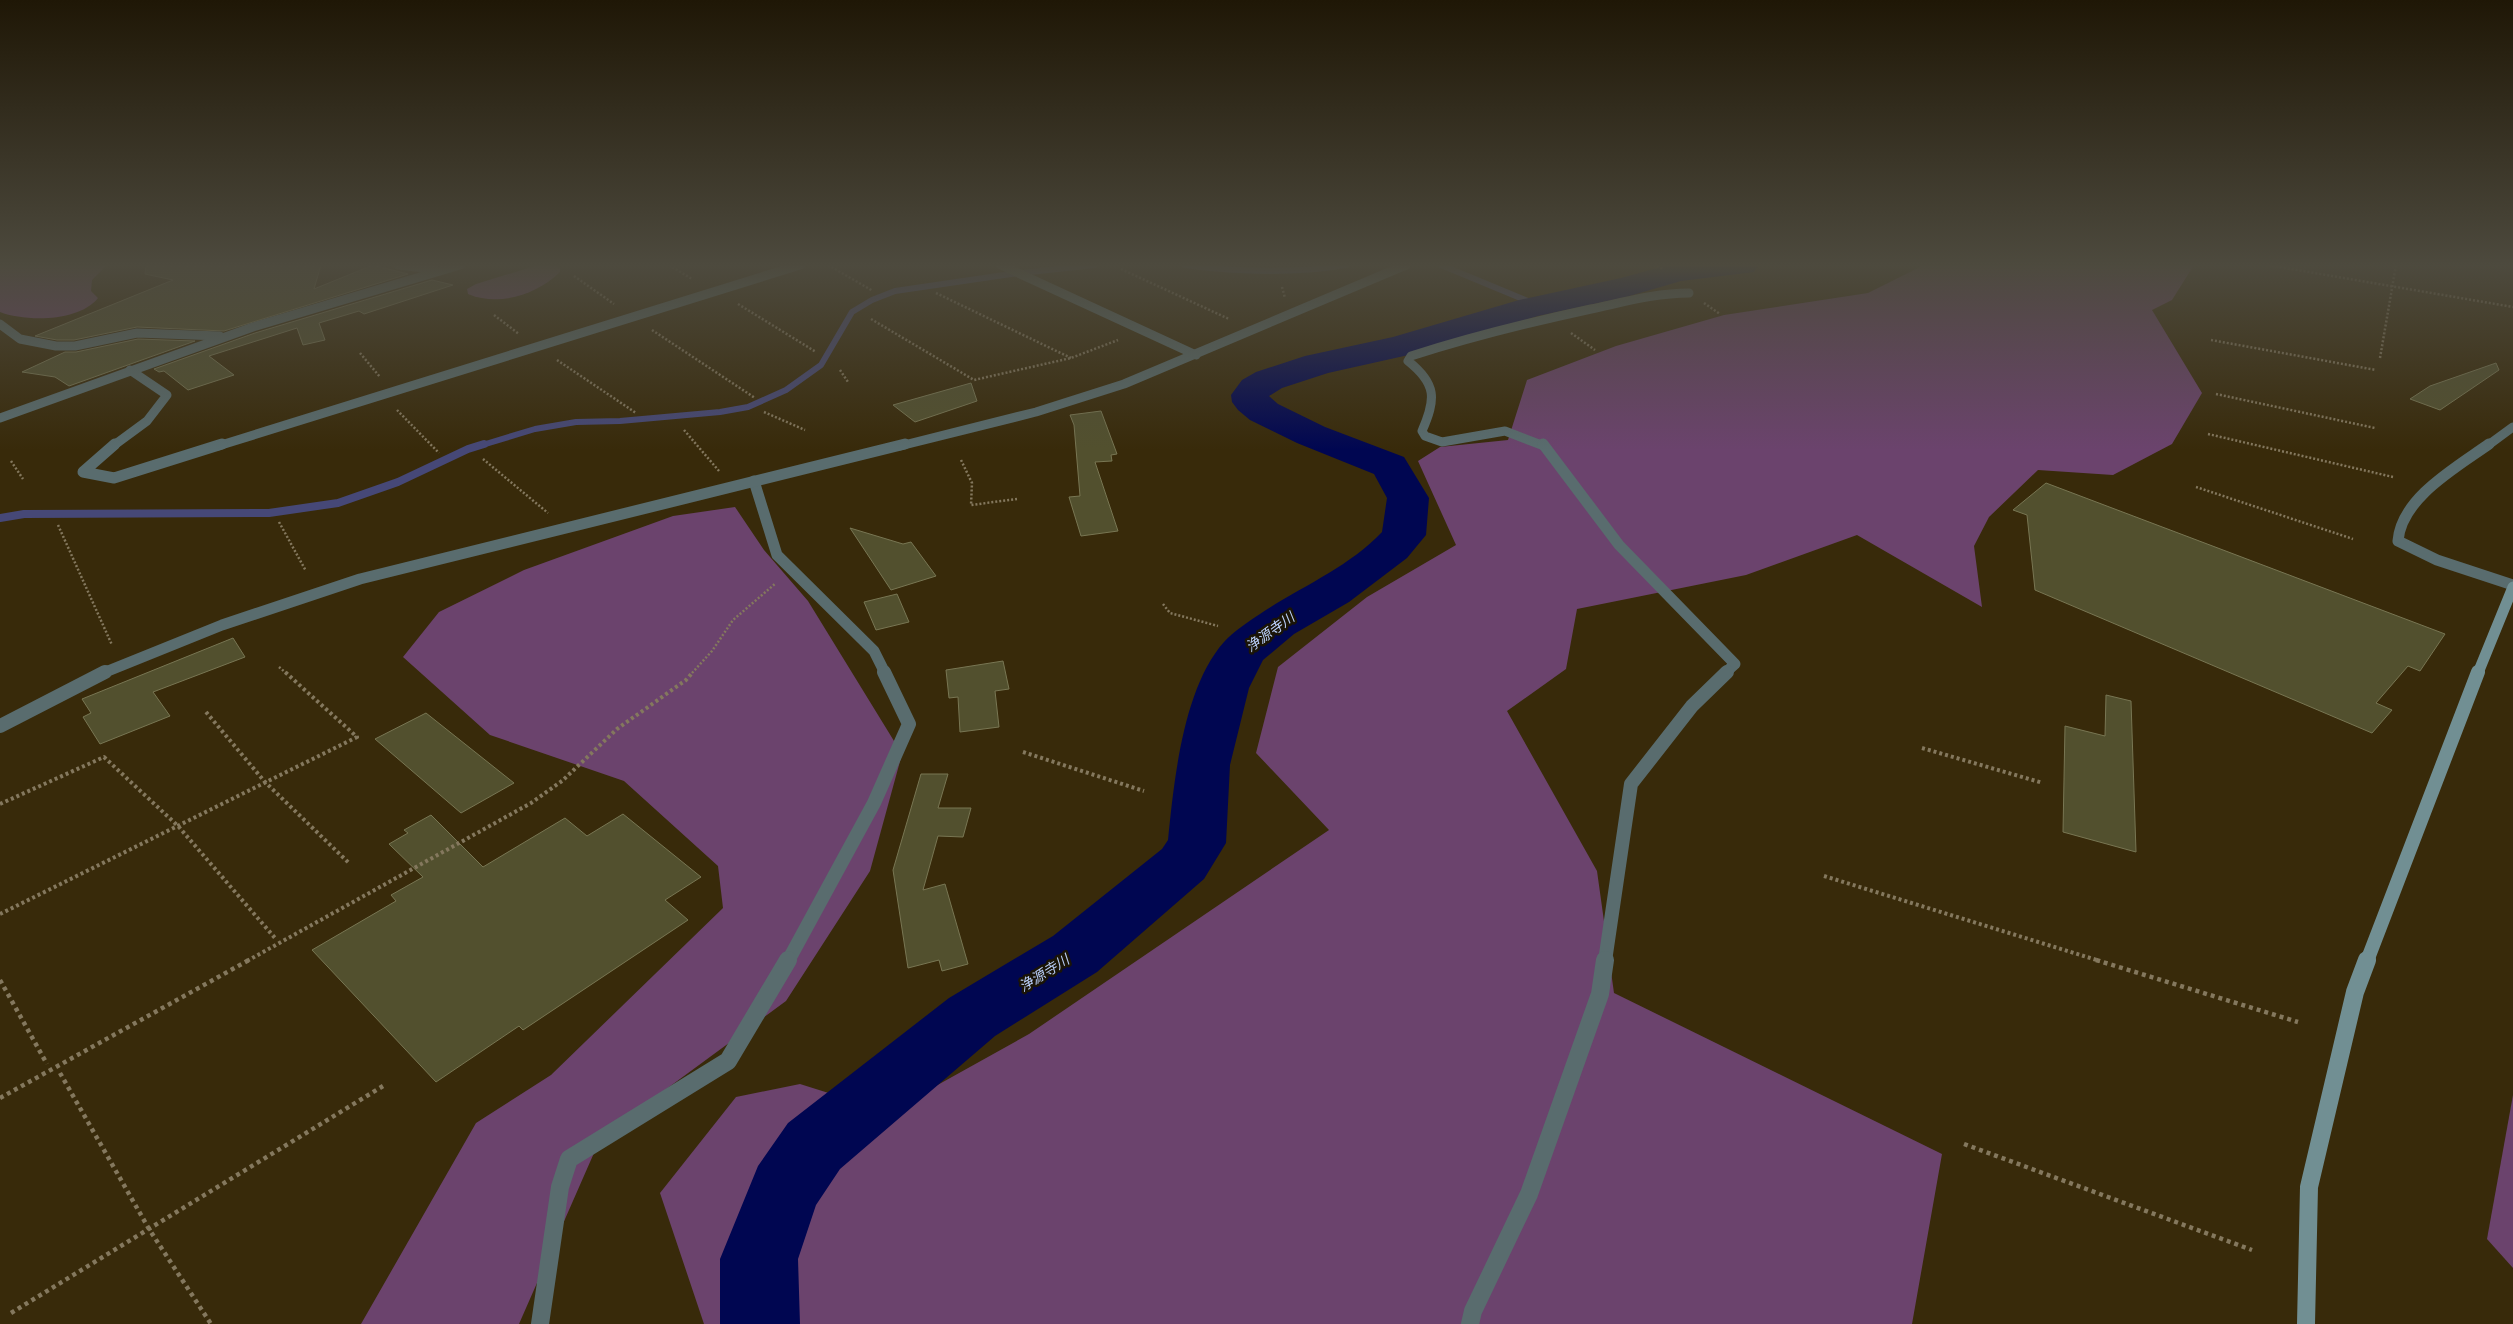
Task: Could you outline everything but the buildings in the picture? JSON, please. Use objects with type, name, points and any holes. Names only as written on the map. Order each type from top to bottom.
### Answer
[{"type":"street","points":[[4,327],[20,339],[56,346],[75,346],[137,333],[227,336]]},
{"type":"street","points":[[0,418],[34,408],[130,370],[257,327]]},
{"type":"street","points":[[130,370],[166,395],[148,421],[103,453],[83,472],[114,478],[601,327]]},
{"type":"street","points":[[1135,327],[1196,355]]},
{"type":"street","points":[[0,726],[106,672],[181,640],[360,578],[1036,412],[1124,384],[1262,327]]},
{"type":"street","points":[[1470,1324],[1473,1311],[1529,1194],[1600,994],[1631,784],[1692,706],[1735,664],[1619,545],[1542,443],[1505,431],[1442,442],[1425,436],[1422,431],[1433,402],[1434,391],[1423,371],[1408,361],[1411,356],[1509,327]]},
{"type":"street","points":[[2306,1324],[2309,1187],[2355,992],[2513,586],[2437,560],[2398,541],[2399,526],[2426,490],[2513,427]]},
{"type":"street","points":[[540,1324],[560,1188],[569,1159],[728,1061],[767,999],[874,803],[910,724],[874,651],[790,570],[777,555],[754,481]]},
{"type":"path","points":[[509,327],[523,338]]},
{"type":"path","points":[[648,327],[755,398]]},
{"type":"path","points":[[775,327],[816,352]]},
{"type":"path","points":[[884,327],[974,380],[1071,358],[1125,337]]},
{"type":"path","points":[[1006,327],[1071,358]]},
{"type":"path","points":[[2380,358],[2385,327]]},
{"type":"path","points":[[2211,340],[2376,370]]},
{"type":"path","points":[[360,353],[383,380]]},
{"type":"path","points":[[552,356],[636,413]]},
{"type":"path","points":[[840,370],[848,382]]},
{"type":"path","points":[[2216,394],[2375,428]]},
{"type":"path","points":[[394,407],[439,454]]},
{"type":"path","points":[[764,412],[804,430]]},
{"type":"path","points":[[684,430],[720,472]]},
{"type":"path","points":[[2208,434],[2394,477]]},
{"type":"path","points":[[483,459],[549,514]]},
{"type":"path","points":[[961,460],[972,483],[971,505],[1017,499]]},
{"type":"path","points":[[11,461],[23,479]]},
{"type":"path","points":[[2196,487],[2353,539]]},
{"type":"path","points":[[279,522],[306,571]]},
{"type":"path","points":[[58,525],[112,645]]},
{"type":"path","points":[[0,1098],[531,803],[562,781],[617,730],[686,680],[712,651],[733,620],[790,570]]},
{"type":"path","points":[[1163,604],[1170,612],[1218,626]]},
{"type":"path","points":[[0,914],[357,737],[279,667]]},
{"type":"path","points":[[206,712],[265,782],[350,864]]},
{"type":"path","points":[[1922,748],[2043,783]]},
{"type":"path","points":[[1023,752],[1144,791]]},
{"type":"path","points":[[0,804],[104,757],[178,826],[275,938]]},
{"type":"path","points":[[1824,876],[2298,1022]]},
{"type":"path","points":[[0,980],[47,1064]]},
{"type":"path","points":[[60,1074],[149,1229],[211,1324]]},
{"type":"path","points":[[11,1313],[383,1086]]},
{"type":"path","points":[[1964,1144],[2252,1250]]},
{"type":"shaded area","points":[[1683,327],[2162,327],[2202,393],[2172,444],[2113,475],[2038,470],[1989,517],[1974,546],[1982,607],[1857,535],[1746,575],[1577,609],[1566,669],[1507,711],[1597,871],[1614,993],[1942,1154],[1912,1324],[704,1324],[660,1193],[736,1097],[800,1084],[889,1112],[1029,1034],[1329,830],[1256,753],[1278,667],[1367,597],[1456,545],[1418,461],[1440,447],[1508,440],[1527,380],[1616,346]]},
{"type":"shaded area","points":[[735,507],[764,550],[808,601],[902,754],[870,871],[786,1001],[601,1137],[519,1324],[361,1324],[476,1123],[551,1075],[723,908],[718,866],[624,781],[490,735],[403,657],[439,612],[524,570],[673,516]]},
{"type":"shaded area","points":[[2513,1095],[2513,1268],[2487,1239]]},
{"type":"waterway","points":[[479,446],[535,429],[576,422],[620,421],[720,412],[748,407],[786,390],[821,365],[843,327]]},
{"type":"waterway","name":"浄源寺川","points":[[760,1324],[759,1259],[784,1190],[814,1146],[972,1017],[1075,954],[1183,864],[1197,843],[1203,765],[1223,688],[1242,652],[1277,624],[1332,592],[1391,549],[1404,535],[1408,498],[1390,466],[1311,435],[1264,412],[1251,402],[1250,395],[1255,388],[1269,380],[1318,364],[1400,346],[1465,327]]},
{"type":"waterway","points":[[0,518],[24,514],[269,513],[338,503],[398,482],[468,449],[484,444]]}]
